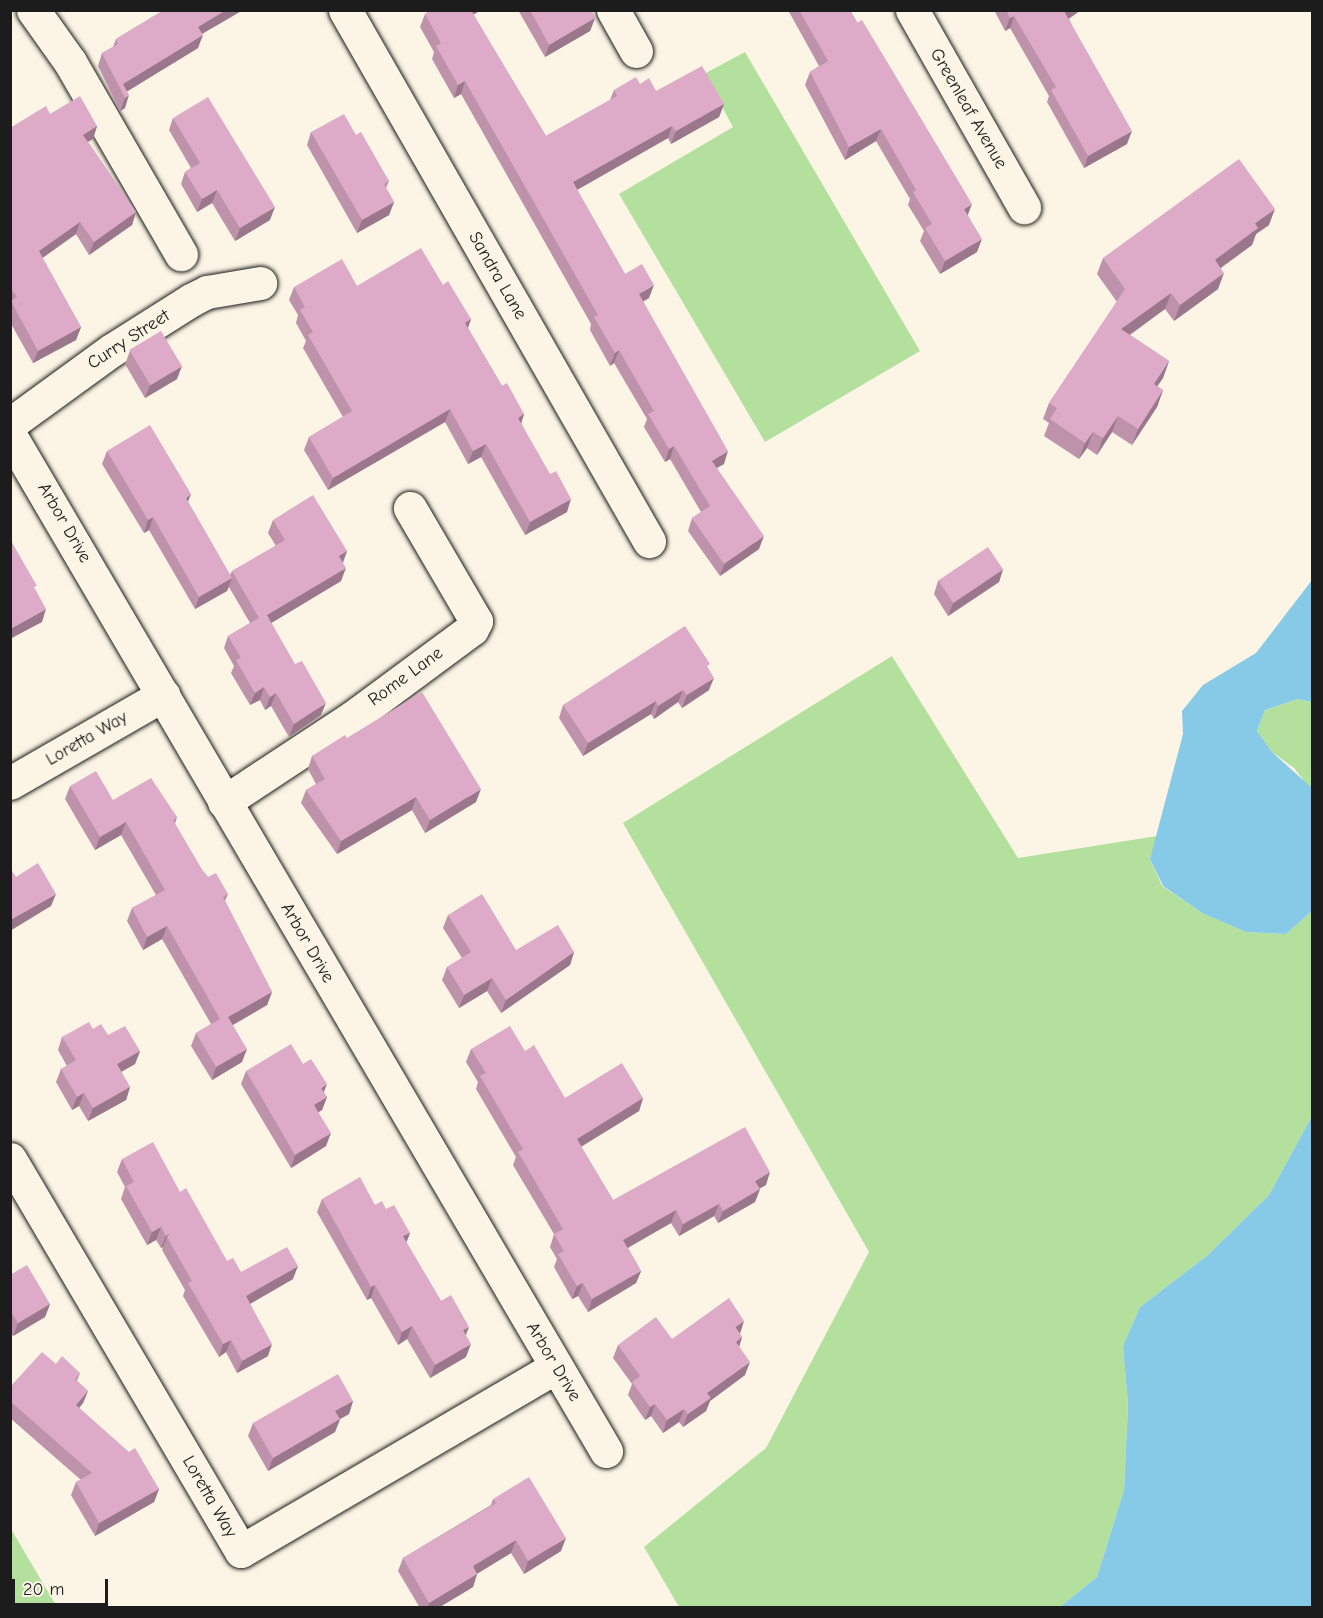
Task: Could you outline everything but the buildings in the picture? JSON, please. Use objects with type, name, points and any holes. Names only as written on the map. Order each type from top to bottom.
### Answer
[{"type":"street","points":[[33,10],[70,63],[181,254]]},
{"type":"street","name":"Sandra Lane","points":[[345,10],[649,541]]},
{"type":"street","points":[[613,10],[636,51]]},
{"type":"street","name":"Greenleaf Avenue","points":[[912,10],[1024,207]]},
{"type":"street","name":"Curry Street","points":[[10,424],[111,350],[191,300],[207,292],[260,283]]},
{"type":"street","name":"Arbor Drive","points":[[10,435],[606,1451]]},
{"type":"street","name":"Rome Lane","points":[[224,802],[353,717],[472,628],[476,621],[410,508]]},
{"type":"street","name":"Loretta Way","points":[[10,783],[163,695]]},
{"type":"street","name":"Loretta Way","points":[[10,1159],[241,1551],[556,1367]]},
{"type":"green space","points":[[745,52],[920,351],[765,442],[619,194],[733,127],[704,74]]},
{"type":"green space","points":[[892,656],[1018,858],[1157,836],[1150,859],[1162,886],[1202,913],[1246,932],[1286,934],[1312,911],[1312,1116],[1269,1195],[1208,1255],[1140,1307],[1123,1346],[1128,1405],[1124,1490],[1097,1577],[1060,1607],[679,1607],[644,1547],[766,1448],[869,1252],[623,823]]},
{"type":"green space","points":[[1298,699],[1312,702],[1312,791],[1294,768],[1272,752],[1257,731],[1265,710]]},
{"type":"green space","points":[[11,1529],[57,1607],[11,1607]]},
{"type":"water","points":[[1312,580],[1312,702],[1298,699],[1265,710],[1257,731],[1272,752],[1312,788],[1312,911],[1286,934],[1246,932],[1202,913],[1163,886],[1150,859],[1183,734],[1182,711],[1203,685],[1256,653]]},
{"type":"water","points":[[1312,1116],[1312,1607],[1060,1607],[1097,1577],[1124,1490],[1128,1405],[1123,1346],[1140,1307],[1208,1255],[1269,1195]]}]
